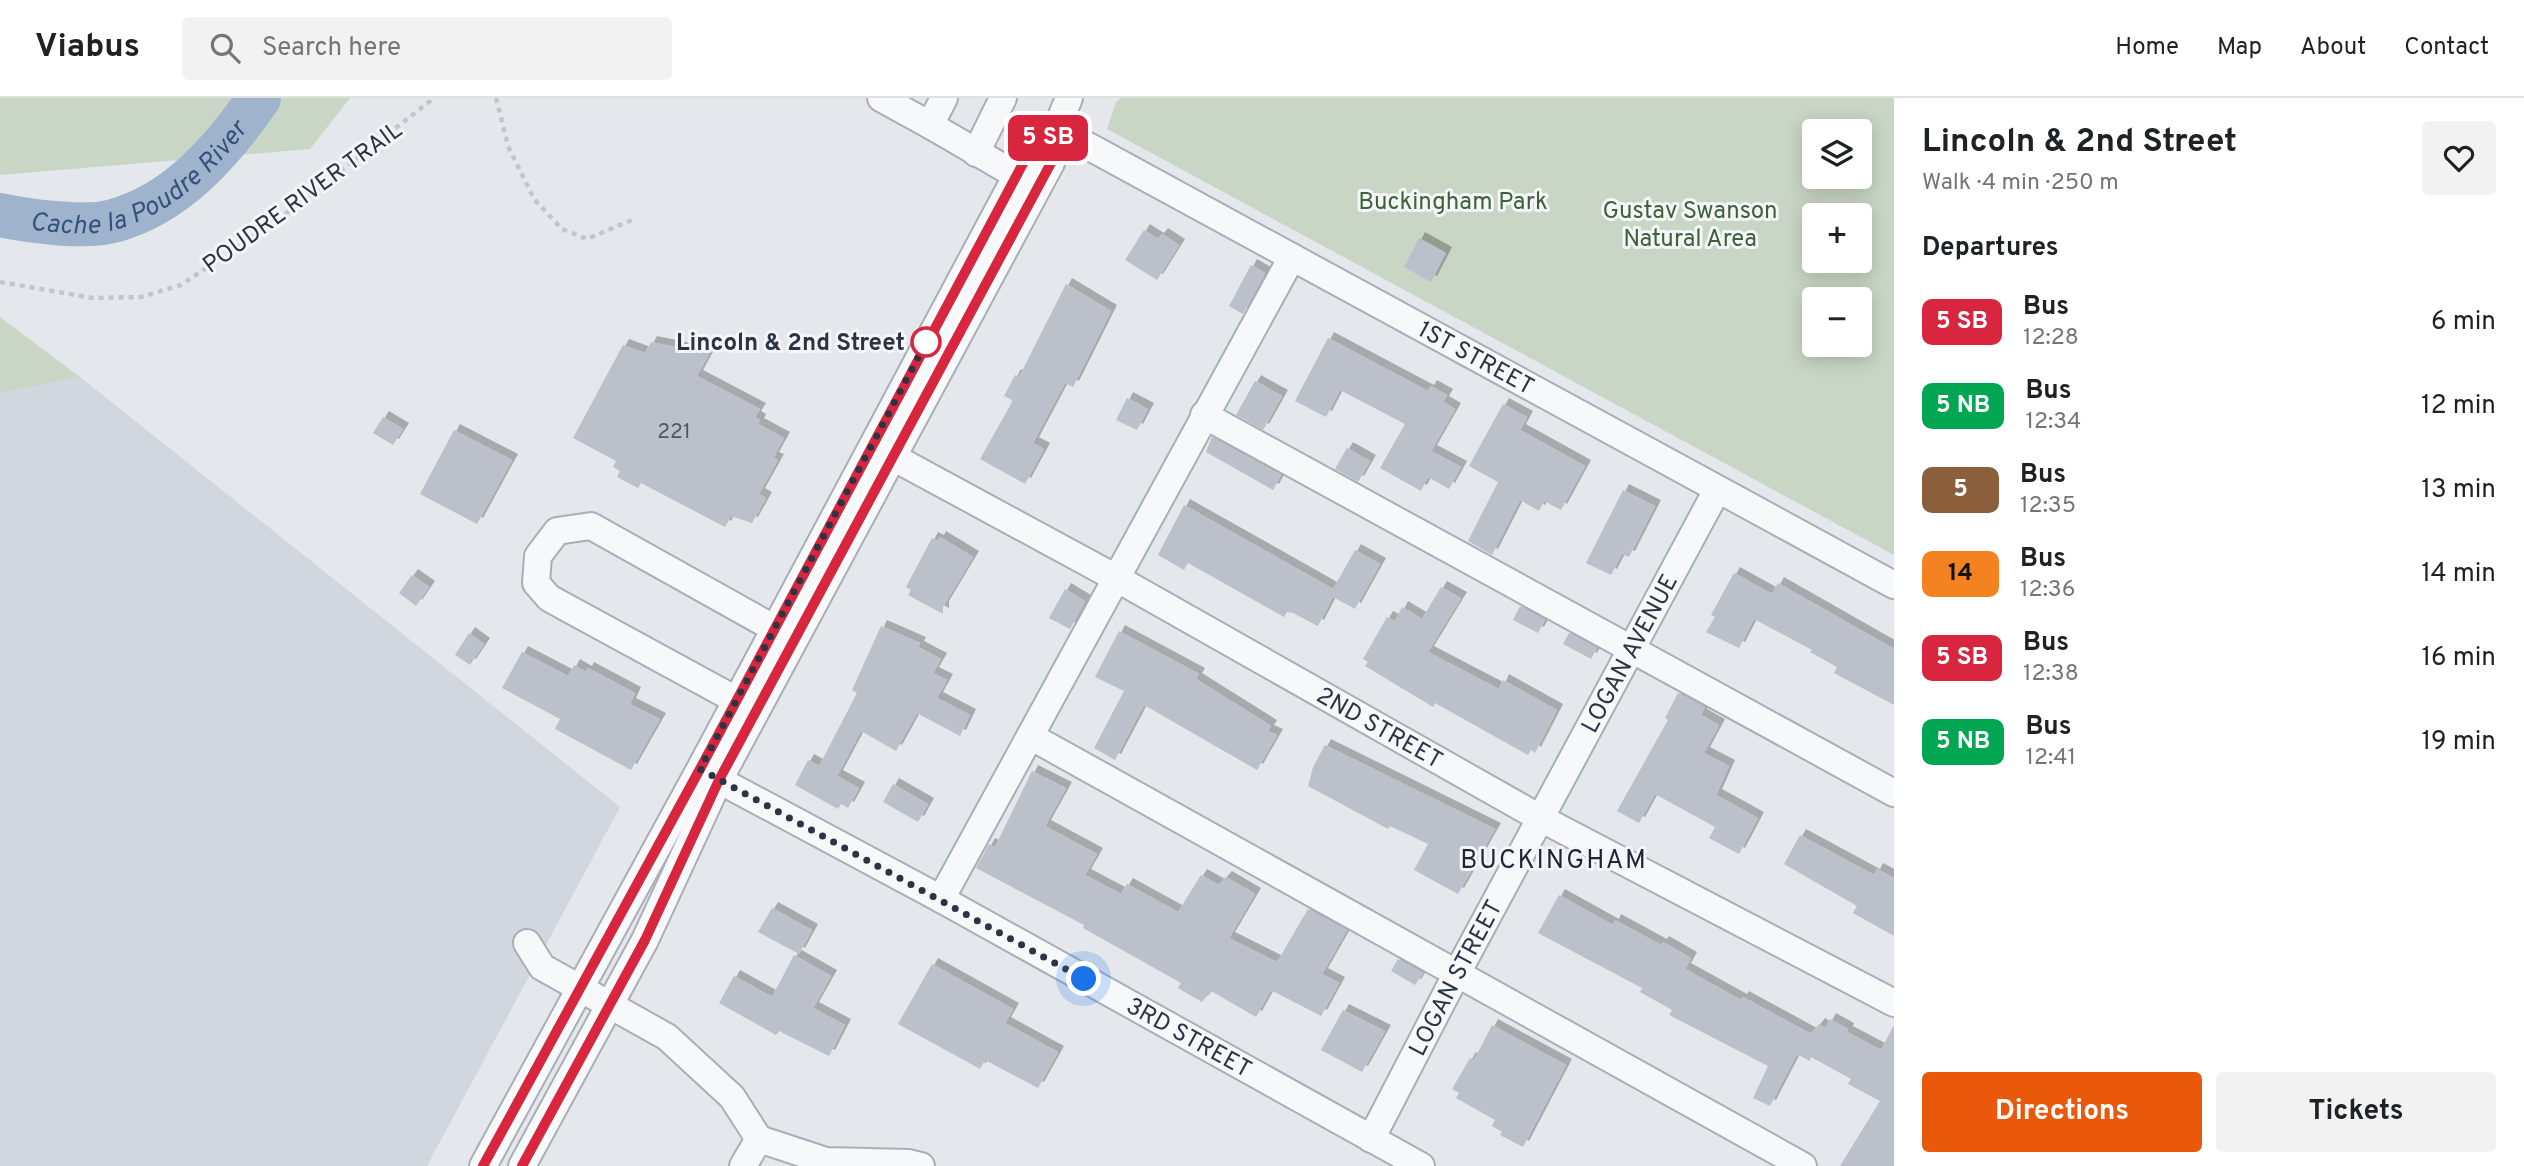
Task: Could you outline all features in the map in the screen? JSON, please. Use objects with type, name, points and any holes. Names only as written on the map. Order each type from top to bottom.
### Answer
[{"type":"street","points":[[881,98],[908,105],[930,125],[1016,175]]},
{"type":"street","points":[[930,125],[944,98]]},
{"type":"street","points":[[976,153],[1003,98]]},
{"type":"street","points":[[881,451],[1051,163],[1055,132],[1069,98]]},
{"type":"street","points":[[483,1166],[581,988],[709,774],[746,706],[881,451],[1016,175],[1027,156],[1055,132]]},
{"type":"street","name":"1ST STREET","points":[[1055,132],[1088,146],[1894,585]]},
{"type":"street","points":[[941,899],[1292,257]]},
{"type":"street","points":[[1204,415],[1894,793]]},
{"type":"street","name":"2ND STREET","points":[[881,451],[1116,578],[1540,818],[1894,1003]]},
{"type":"street","name":"LOGAN AVENUE","points":[[1540,818],[1717,490]]},
{"type":"street","points":[[746,706],[549,598],[536,583],[538,556],[557,531],[591,526],[784,634]]},
{"type":"street","points":[[1030,736],[1803,1166]]},
{"type":"street","points":[[522,1166],[645,940],[709,774]]},
{"type":"street","name":"3RD STREET","points":[[709,774],[941,899],[1421,1166]]},
{"type":"street","name":"LOGAN STREET","points":[[1371,1139],[1540,818]]},
{"type":"street","points":[[527,943],[542,967],[667,1037],[732,1097],[760,1139],[826,1161],[909,1163],[921,1166]]},
{"type":"street","points":[[743,1166],[760,1139]]},
{"type":"path","name":"POUDRE RIVER TRAIL","points":[[0,282],[93,298],[141,297],[181,285],[275,222],[434,98]]},
{"type":"path","points":[[495,98],[508,146],[534,200],[562,229],[587,239],[634,219]]},
{"type":"shaded area","points":[[80,377],[620,807],[427,1166],[0,1166],[0,393]]},
{"type":"green space","points":[[0,98],[350,98],[310,149],[0,175]]},
{"type":"green space","points":[[1121,98],[1894,98],[1894,555],[1107,129],[1116,102]]},
{"type":"green space","points":[[0,317],[80,377],[0,393]]},
{"type":"building","points":[[1144,230],[1158,239],[1162,234],[1179,245],[1157,280],[1125,260]]},
{"type":"building","points":[[1419,238],[1446,253],[1431,282],[1404,267]]},
{"type":"building","points":[[1251,265],[1265,273],[1243,314],[1229,306]]},
{"type":"building","points":[[1066,284],[1111,311],[1073,387],[1065,383],[1033,443],[1044,449],[1025,484],[980,459],[1011,404],[1012,400],[1004,396],[1015,375],[1019,377]]},
{"type":"building","points":[[1328,338],[1428,391],[1431,386],[1447,395],[1443,402],[1455,409],[1431,451],[1461,467],[1449,489],[1428,477],[1421,491],[1380,468],[1405,424],[1340,390],[1326,417],[1295,401]]},
{"type":"building","points":[[651,342],[709,354],[697,376],[760,409],[755,417],[760,420],[758,424],[784,438],[773,458],[778,460],[759,494],[766,498],[752,523],[731,516],[725,527],[641,483],[638,488],[617,477],[620,471],[613,467],[616,461],[573,438],[623,345],[645,353]]},
{"type":"building","points":[[1255,381],[1282,396],[1263,430],[1236,415]]},
{"type":"building","points":[[1127,398],[1148,409],[1137,430],[1116,420]]},
{"type":"building","points":[[1503,404],[1527,417],[1520,430],[1585,466],[1561,510],[1544,501],[1539,511],[1520,500],[1492,555],[1468,541],[1498,482],[1469,466]]},
{"type":"building","points":[[383,417],[403,429],[393,445],[373,433]]},
{"type":"building","points":[[454,430],[512,460],[477,524],[420,494]]},
{"type":"building","points":[[1212,437],[1281,475],[1273,490],[1206,452]]},
{"type":"building","points":[[1347,448],[1370,461],[1358,482],[1335,469]]},
{"type":"building","points":[[1623,490],[1655,506],[1629,557],[1622,554],[1611,575],[1586,563]]},
{"type":"building","points":[[1184,505],[1333,589],[1355,550],[1380,564],[1355,609],[1333,597],[1318,626],[1293,613],[1287,612],[1284,617],[1188,563],[1184,570],[1158,555]]},
{"type":"building","points":[[940,537],[973,557],[943,607],[943,614],[908,595],[911,590],[906,587],[932,538],[938,541]]},
{"type":"building","points":[[1734,573],[1772,594],[1778,583],[1894,649],[1894,705],[1834,673],[1837,667],[1810,652],[1812,650],[1754,619],[1739,648],[1706,632],[1715,617],[1711,615]]},
{"type":"building","points":[[412,575],[429,587],[416,606],[399,593]]},
{"type":"building","points":[[1441,587],[1461,598],[1428,652],[1499,689],[1503,680],[1557,710],[1535,753],[1531,750],[1528,755],[1435,703],[1433,707],[1365,666],[1368,662],[1363,659],[1387,617],[1395,621],[1402,607],[1422,619]]},
{"type":"building","points":[[1065,589],[1085,601],[1070,629],[1049,618]]},
{"type":"building","points":[[1520,606],[1545,620],[1538,633],[1513,620]]},
{"type":"building","points":[[881,626],[920,643],[918,647],[941,659],[933,673],[947,680],[937,698],[970,715],[960,736],[917,713],[896,751],[861,731],[837,776],[859,788],[848,808],[841,804],[838,809],[795,785],[808,760],[819,766],[857,693],[852,690]]},
{"type":"building","points":[[1119,631],[1199,674],[1196,679],[1271,726],[1268,731],[1277,735],[1257,770],[1144,705],[1115,760],[1094,748],[1124,691],[1095,677]]},
{"type":"building","points":[[469,633],[484,644],[470,665],[455,655]]},
{"type":"building","points":[[1569,633],[1597,648],[1591,659],[1563,644]]},
{"type":"building","points":[[522,652],[568,676],[574,665],[586,672],[588,668],[635,693],[630,704],[660,719],[631,770],[555,729],[560,719],[502,688]]},
{"type":"building","points":[[1678,693],[1705,707],[1701,715],[1719,725],[1704,753],[1729,766],[1716,795],[1758,818],[1739,854],[1709,838],[1715,827],[1655,794],[1639,823],[1617,811],[1668,720],[1665,718]]},
{"type":"building","points":[[1325,745],[1495,829],[1458,894],[1414,870],[1428,844],[1390,826],[1388,829],[1308,786],[1313,767]]},
{"type":"building","points":[[1032,771],[1066,788],[1045,826],[1097,854],[1085,875],[1121,894],[1127,884],[1178,912],[1201,875],[1219,885],[1226,877],[1255,894],[1229,938],[1277,962],[1308,909],[1347,930],[1322,974],[1339,983],[1321,1016],[1271,990],[1256,1017],[1211,991],[1202,1002],[1178,988],[1181,983],[1083,928],[1084,925],[976,868],[989,844],[995,847]]},
{"type":"building","points":[[893,784],[928,804],[918,822],[883,802]]},
{"type":"building","points":[[1800,835],[1874,875],[1877,869],[1894,878],[1894,936],[1853,913],[1857,906],[1784,864]]},
{"type":"building","points":[[1559,895],[1613,925],[1615,920],[1661,945],[1663,942],[1691,958],[1685,969],[1811,1034],[1819,1024],[1825,1028],[1830,1019],[1848,1029],[1847,1032],[1881,1050],[1894,1025],[1894,1166],[1840,1166],[1880,1101],[1848,1084],[1851,1079],[1811,1057],[1810,1061],[1797,1054],[1770,1106],[1753,1098],[1768,1066],[1669,1015],[1672,1010],[1640,992],[1642,988],[1538,933]]},
{"type":"building","points":[[772,908],[812,930],[799,954],[758,932]]},
{"type":"building","points":[[794,955],[831,976],[813,1008],[845,1025],[829,1056],[779,1031],[776,1035],[719,1003],[734,976],[772,997]]},
{"type":"building","points":[[1398,959],[1423,973],[1415,985],[1391,971]]},
{"type":"building","points":[[932,964],[1013,1009],[1005,1023],[1058,1052],[1038,1088],[985,1060],[980,1069],[898,1024]]},
{"type":"building","points":[[1343,1010],[1385,1031],[1362,1072],[1321,1050]]},
{"type":"building","points":[[1492,1025],[1566,1065],[1523,1147],[1500,1135],[1502,1132],[1492,1126],[1495,1120],[1456,1098],[1459,1093],[1452,1089],[1470,1058],[1474,1060]]},
{"type":"waterway","name":"Cache la Poudre River","points":[[0,215],[41,222],[88,224],[113,221],[136,213],[158,202],[196,173],[230,137],[259,98]]},
{"type":"bus line","points":[[483,1166],[700,769],[870,445],[1027,156],[1055,132],[1051,163],[719,780],[645,940],[522,1166]]},
{"type":"place","name":"Lincoln & 2nd Street","points":[[926,342]]},
{"type":"district","name":"BUCKINGHAM","points":[[1554,859]]},
{"type":"route","points":[[926,342],[928,339],[700,769],[1084,979]]},
{"type":"park label","name":"Buckingham Park","points":[[1453,201]]},
{"type":"park label","name":"Gustav Swanson Natural Area","points":[[1690,224]]}]
